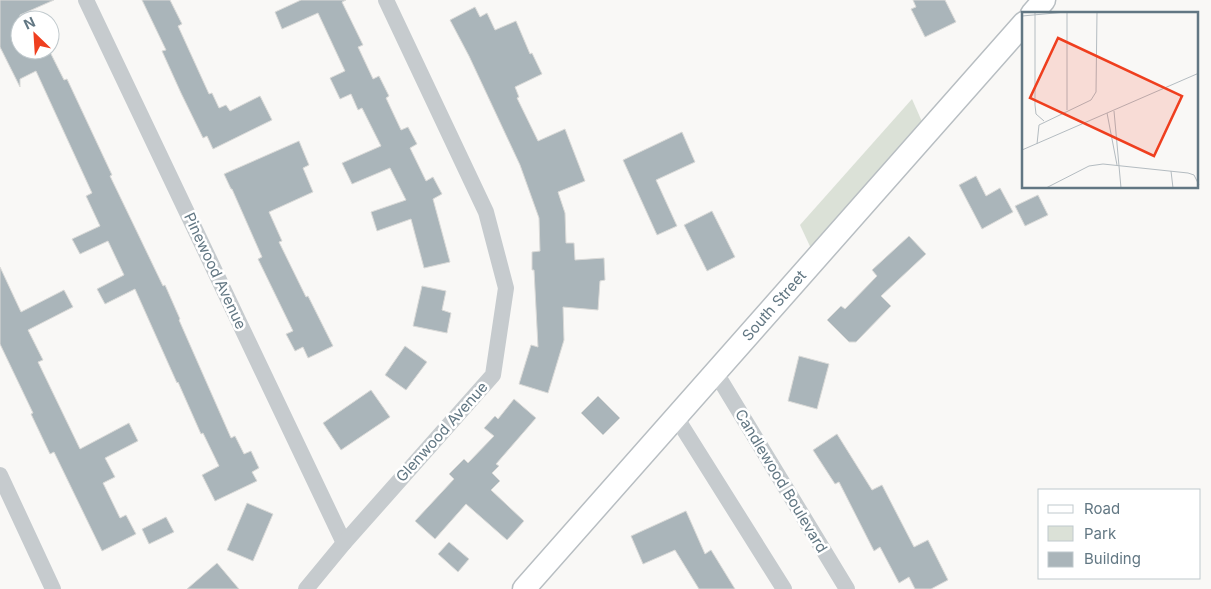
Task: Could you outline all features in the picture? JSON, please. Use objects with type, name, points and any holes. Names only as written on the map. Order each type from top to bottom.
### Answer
[{"type":"street","name":"Pinewood Avenue","points":[[86,0],[344,543]]},
{"type":"street","name":"Glenwood Avenue","points":[[306,589],[344,543],[493,375],[506,288],[486,212],[386,0]]},
{"type":"street","points":[[1034,12],[1044,0]]},
{"type":"street","name":"South Street","points":[[524,589],[1022,25]]},
{"type":"street","name":"Candlewood Boulevard","points":[[716,373],[847,589]]},
{"type":"street","points":[[676,417],[784,589]]},
{"type":"street","points":[[0,475],[53,589]]},
{"type":"green space","points":[[912,99],[927,133],[816,259],[800,225]]},
{"type":"building","points":[[0,0],[54,0],[31,10],[10,10],[10,60],[54,60],[64,80],[67,79],[112,175],[110,176],[163,286],[165,285],[231,438],[235,436],[244,454],[251,451],[259,468],[252,472],[257,481],[215,501],[202,475],[219,466],[203,433],[201,434],[135,289],[105,304],[97,289],[124,275],[108,241],[80,254],[72,239],[100,226],[86,196],[92,193],[36,71],[20,79],[20,87],[0,47]]},
{"type":"building","points":[[142,0],[170,0],[182,24],[178,26],[209,94],[212,93],[219,108],[226,105],[230,111],[260,96],[272,120],[213,149],[207,136],[203,138],[181,93],[162,51],[166,50]]},
{"type":"building","points":[[301,0],[346,0],[342,2],[363,45],[358,47],[373,79],[379,76],[389,96],[386,98],[401,130],[408,127],[417,144],[410,148],[426,181],[433,177],[442,194],[433,199],[450,262],[424,268],[411,219],[377,231],[371,212],[406,200],[390,168],[352,184],[342,163],[381,146],[362,108],[358,110],[351,94],[340,99],[330,78],[345,71],[318,13],[282,29],[275,12]]},
{"type":"building","points":[[913,0],[945,0],[956,22],[925,37],[911,9],[916,7]]},
{"type":"building","points":[[475,7],[480,17],[487,13],[495,30],[516,21],[530,54],[532,53],[542,74],[515,87],[519,97],[517,98],[538,141],[565,129],[585,181],[558,192],[565,213],[566,243],[574,243],[575,260],[604,258],[605,280],[600,281],[598,310],[563,307],[564,340],[548,393],[519,384],[531,345],[538,347],[532,252],[540,251],[539,218],[520,165],[450,20]]},
{"type":"building","points":[[682,132],[695,162],[656,180],[677,226],[657,235],[623,160]]},
{"type":"building","points":[[299,141],[309,165],[303,168],[313,192],[269,212],[282,241],[279,242],[333,346],[308,358],[303,347],[295,351],[286,334],[293,331],[258,259],[262,257],[224,174]]},
{"type":"building","points":[[976,176],[986,196],[1000,188],[1013,212],[982,229],[959,185]]},
{"type":"building","points":[[1038,195],[1048,215],[1025,226],[1015,206]]},
{"type":"building","points":[[712,211],[735,257],[707,271],[684,225]]},
{"type":"building","points":[[909,236],[926,254],[881,296],[891,306],[856,342],[849,342],[827,320],[841,306],[845,309],[877,276],[872,270]]},
{"type":"building","points":[[0,267],[21,312],[64,290],[73,307],[28,330],[43,360],[38,362],[80,449],[129,423],[138,441],[105,458],[115,477],[103,483],[120,518],[126,515],[136,534],[102,551],[54,452],[50,454],[0,344]]},
{"type":"building","points":[[422,286],[446,291],[442,310],[451,313],[447,333],[413,326]]},
{"type":"building","points":[[405,346],[427,362],[406,390],[385,375]]},
{"type":"building","points":[[799,356],[829,364],[817,409],[788,401]]},
{"type":"building","points":[[371,390],[390,417],[341,450],[323,423]]},
{"type":"building","points":[[598,396],[620,418],[603,435],[581,413]]},
{"type":"building","points":[[514,399],[536,418],[496,464],[499,466],[492,473],[500,481],[491,490],[524,521],[507,540],[466,504],[435,539],[415,521],[454,479],[449,474],[464,459],[468,463],[494,436],[484,428],[495,416],[498,419]]},
{"type":"building","points":[[837,434],[872,490],[882,485],[914,547],[928,540],[948,580],[931,589],[915,589],[909,577],[899,583],[880,547],[874,551],[839,482],[835,484],[813,450]]},
{"type":"building","points":[[247,503],[273,514],[253,561],[227,550]]},
{"type":"building","points":[[686,511],[705,554],[711,550],[735,589],[699,589],[675,550],[643,564],[631,536]]},
{"type":"building","points":[[166,517],[174,532],[149,544],[142,529]]},
{"type":"building","points":[[449,542],[469,559],[458,572],[438,554]]},
{"type":"building","points":[[217,563],[239,589],[187,589]]}]
